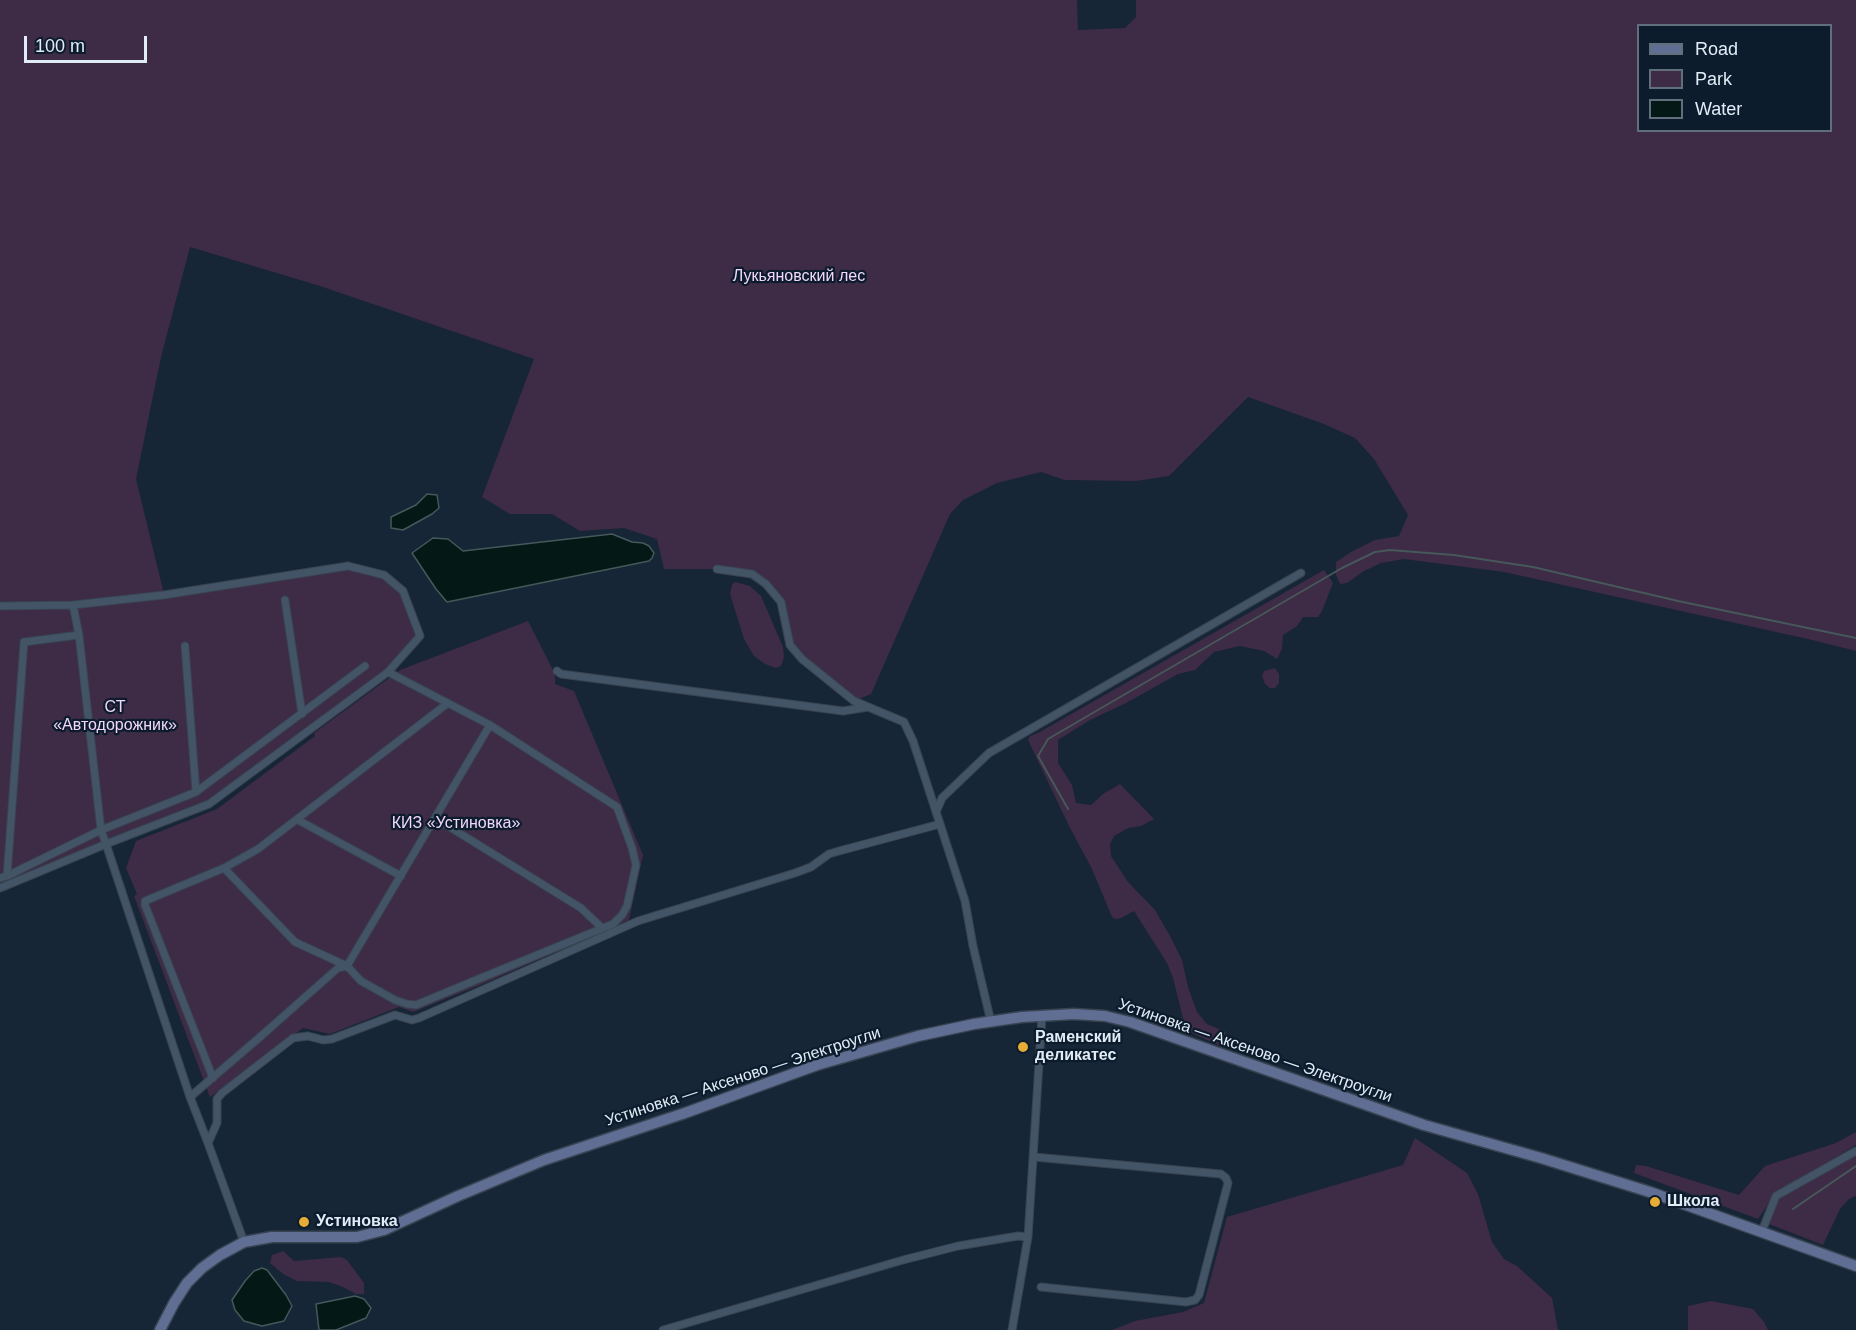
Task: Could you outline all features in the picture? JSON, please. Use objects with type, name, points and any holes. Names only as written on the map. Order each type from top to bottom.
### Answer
[{"type":"main road","name":"Устиновка — Аксеново — Электроугли","points":[[160,1330],[187,1283],[220,1255],[244,1242],[272,1237],[357,1237],[384,1230],[544,1160],[685,1113],[817,1065],[918,1036],[991,1022],[1074,1014],[1106,1016],[1130,1022],[1424,1125],[1653,1192],[1856,1266]]},
{"type":"street","points":[[0,606],[73,605],[164,595],[348,566],[384,575],[403,591],[420,636],[388,672],[209,804],[0,888]]},
{"type":"street","points":[[717,569],[752,574],[766,584],[781,602],[790,645],[802,659],[854,702],[904,722],[965,901],[991,1022]]},
{"type":"street","points":[[936,812],[942,798],[989,753],[1300,573]]},
{"type":"street","points":[[285,600],[303,714]]},
{"type":"street","points":[[73,605],[79,635],[101,830],[190,1097],[244,1242]]},
{"type":"street","points":[[4,877],[24,642],[79,635]]},
{"type":"street","points":[[185,646],[196,792]]},
{"type":"street","points":[[4,877],[101,830],[196,792],[365,666]]},
{"type":"street","points":[[556,671],[561,674],[843,711],[868,707]]},
{"type":"street","points":[[224,868],[295,942],[347,966],[361,981],[395,1000],[416,1005],[613,924],[622,915],[627,906],[636,865],[617,807],[490,726],[388,672]]},
{"type":"street","points":[[213,1078],[145,901],[224,868],[258,849],[448,703]]},
{"type":"street","points":[[190,1097],[338,968],[347,966],[490,726]]},
{"type":"street","points":[[435,818],[581,908],[602,928]]},
{"type":"street","points":[[298,820],[401,876]]},
{"type":"street","points":[[208,1143],[217,1123],[217,1099],[222,1092],[293,1038],[302,1036],[323,1040],[332,1039],[395,1014],[412,1020],[419,1018],[638,921],[795,873],[811,867],[839,850],[940,824]]},
{"type":"street","points":[[1012,1330],[1028,1237],[1042,1016]]},
{"type":"street","points":[[1762,1231],[1776,1196],[1856,1151]]},
{"type":"street","points":[[1034,1157],[1221,1174],[1228,1183],[1199,1295],[1195,1300],[1186,1302],[1041,1287]]},
{"type":"street","points":[[663,1330],[903,1260],[958,1246],[1018,1236],[1028,1237]]},
{"type":"green space","name":"Лукьяновский лес","points":[[0,0],[1077,0],[1078,30],[1125,28],[1136,17],[1136,0],[1856,0],[1856,651],[1504,572],[1404,559],[1381,563],[1347,583],[1340,584],[1336,575],[1336,562],[1375,540],[1399,536],[1408,515],[1374,459],[1355,438],[1324,424],[1248,397],[1169,476],[1136,481],[1065,480],[1041,472],[997,483],[963,500],[950,514],[871,694],[854,701],[790,645],[781,602],[752,574],[717,569],[664,569],[657,539],[624,528],[580,531],[552,514],[510,514],[482,497],[534,359],[320,286],[190,247],[161,357],[136,479],[164,594],[59,604],[0,605]]},
{"type":"green space","name":"СТ «Автодорожник»","points":[[348,566],[384,575],[403,591],[420,636],[388,672],[209,804],[0,888],[0,608],[73,606]]},
{"type":"green space","points":[[1324,570],[1333,583],[1322,611],[1318,617],[1303,617],[1297,626],[1283,635],[1282,649],[1277,659],[1264,651],[1240,646],[1214,652],[1195,670],[1178,674],[1090,720],[1058,740],[1058,763],[1072,785],[1076,803],[1091,805],[1103,794],[1120,784],[1154,819],[1141,826],[1128,828],[1114,836],[1110,844],[1111,856],[1128,882],[1155,910],[1170,936],[1182,960],[1197,1012],[1207,1024],[1226,1032],[1221,1046],[1189,1032],[1167,963],[1134,911],[1121,918],[1112,917],[1092,869],[1028,740],[1030,736]]},
{"type":"green space","points":[[735,582],[750,586],[761,596],[783,647],[784,657],[781,666],[776,668],[765,664],[754,656],[744,639],[730,594]]},
{"type":"green space","name":"КИЗ «Устиновка»","points":[[528,621],[555,674],[555,684],[574,691],[643,855],[629,920],[413,1012],[399,1007],[330,1034],[303,1028],[210,1097],[134,896],[137,894],[126,868],[136,841],[217,809],[315,736],[314,733],[400,670]]},
{"type":"green space","points":[[1275,668],[1279,674],[1279,683],[1275,688],[1270,688],[1265,684],[1262,676],[1264,671]]},
{"type":"green space","points":[[1856,1132],[1856,1145],[1775,1194],[1758,1219],[1634,1173],[1636,1165],[1646,1166],[1739,1195],[1765,1166],[1836,1143]]},
{"type":"green space","points":[[1415,1138],[1467,1173],[1478,1194],[1492,1242],[1504,1259],[1517,1266],[1552,1298],[1558,1330],[1112,1330],[1135,1321],[1183,1312],[1204,1303],[1227,1217],[1403,1165]]},
{"type":"green space","points":[[1856,1154],[1856,1196],[1849,1199],[1840,1209],[1823,1245],[1769,1224],[1779,1197]]},
{"type":"green space","points":[[283,1251],[294,1261],[341,1257],[347,1260],[364,1283],[364,1294],[356,1294],[329,1282],[297,1281],[283,1274],[270,1263],[272,1255]]},
{"type":"green space","points":[[1711,1301],[1753,1309],[1768,1330],[1688,1330],[1688,1306]]},
{"type":"water","points":[[427,494],[437,495],[439,508],[403,530],[391,528],[391,517],[416,505]]},
{"type":"water","points":[[612,534],[649,546],[654,553],[652,558],[649,561],[447,602],[412,553],[433,538],[448,539],[463,551]]},
{"type":"water","points":[[262,1268],[267,1270],[292,1306],[284,1321],[262,1326],[244,1321],[235,1310],[232,1300],[254,1271]]},
{"type":"water","points":[[355,1296],[364,1299],[371,1308],[366,1318],[336,1330],[319,1330],[316,1304]]},
{"type":"waterway","points":[[1068,809],[1038,756],[1048,739],[1342,568],[1375,552],[1390,550],[1454,555],[1533,567],[1678,601],[1856,638]]},
{"type":"waterway","points":[[1793,1209],[1856,1166]]},
{"type":"place","name":"Раменский деликатес","points":[[1023,1047]]},
{"type":"place","name":"Школа","points":[[1655,1202]]},
{"type":"place","name":"Устиновка","points":[[304,1222]]}]
